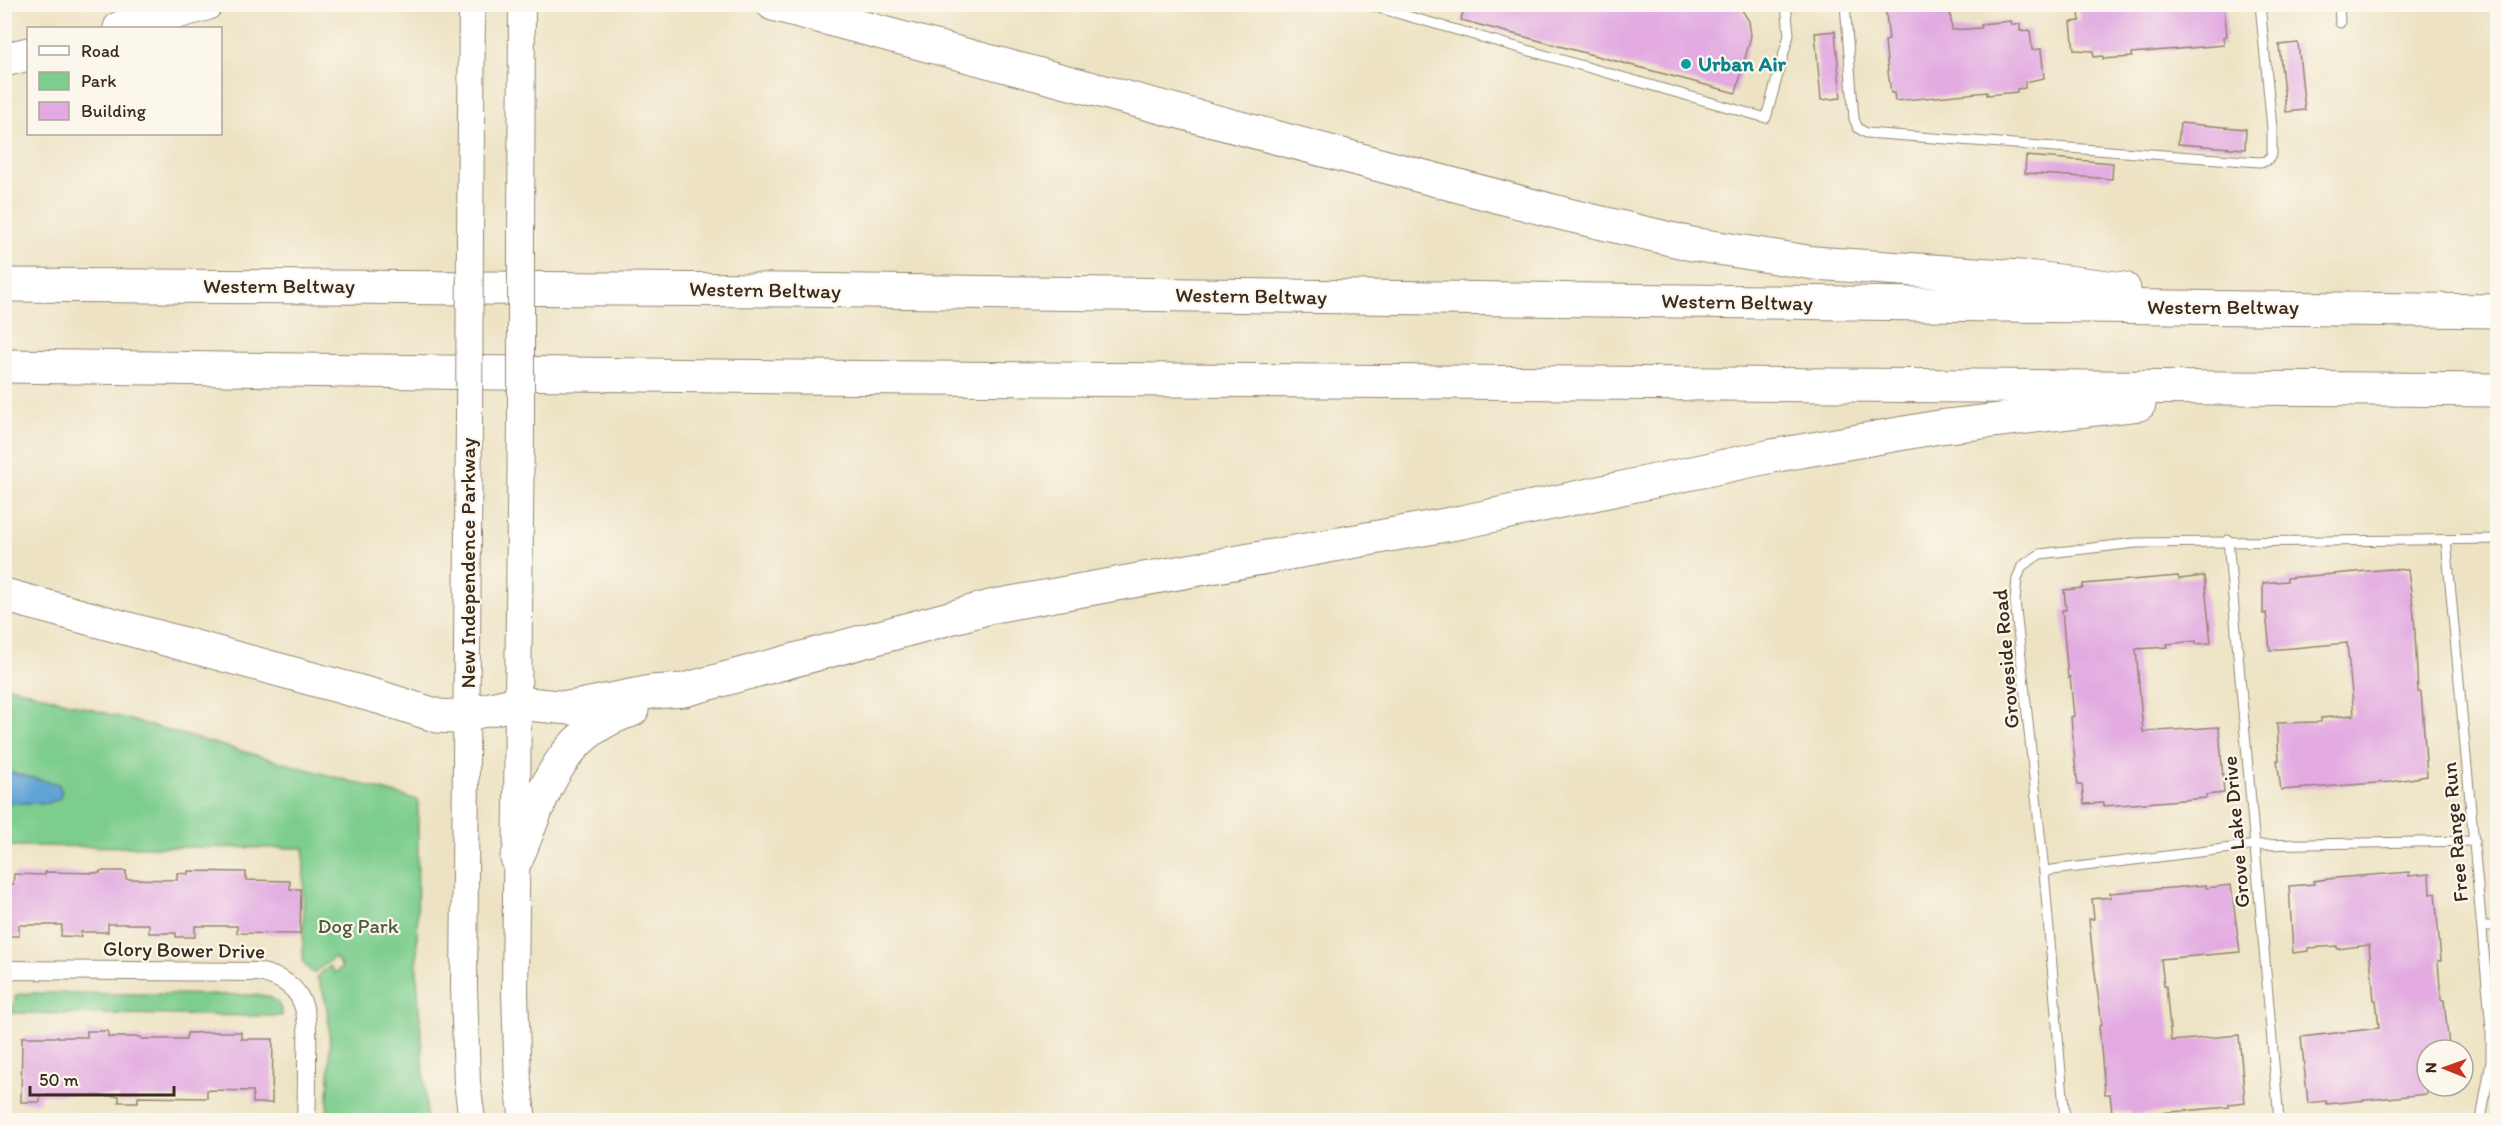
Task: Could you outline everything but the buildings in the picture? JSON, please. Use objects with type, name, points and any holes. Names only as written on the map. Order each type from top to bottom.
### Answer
[{"type":"highway","points":[[124,27],[206,4]]},
{"type":"highway","points":[[773,4],[1568,215],[1692,244],[1814,263],[2034,278],[2280,307]]},
{"type":"highway","points":[[4,60],[27,54]]},
{"type":"highway","name":"Western Beltway","points":[[4,285],[789,290],[2498,311]]},
{"type":"highway","points":[[4,366],[820,377],[2498,390]]},
{"type":"highway","points":[[517,858],[552,772],[571,747],[596,726],[611,718],[658,702],[684,690],[994,606],[1462,522],[1772,456],[1939,427],[2135,405],[2383,388]]},
{"type":"highway","points":[[4,595],[382,698],[438,716],[454,717],[517,703],[570,708],[651,692],[684,690]]},
{"type":"main road","name":"New Independence Parkway","points":[[472,4],[464,987],[467,1083],[472,1120]]},
{"type":"main road","points":[[522,4],[521,421],[515,993],[518,1083],[522,1120]]},
{"type":"street","name":"Glory Bower Drive","points":[[4,970],[258,972],[276,976],[291,985],[302,1001],[308,1018],[306,1120]]},
{"type":"lane","points":[[1365,4],[1766,118],[1789,35],[1786,4]]},
{"type":"lane","points":[[1845,4],[1854,118],[1858,128],[1866,133],[2259,162],[2266,161],[2272,155],[2272,128],[2260,4]]},
{"type":"lane","points":[[2339,4],[2340,23]]},
{"type":"lane","name":"Groveside Road","points":[[2066,1120],[2044,871],[2015,601],[2015,586],[2022,566],[2040,554],[2136,543],[2228,540],[2498,539]]},
{"type":"lane","name":"Grove Lake Drive","points":[[2228,540],[2279,1120]]},
{"type":"lane","name":"Free Range Run","points":[[2446,540],[2492,1045],[2481,1120]]},
{"type":"lane","points":[[2044,871],[2256,845],[2475,841]]},
{"type":"lane","points":[[2482,927],[2498,926]]},
{"type":"green space","name":"Dog Park","points":[[4,685],[418,800],[417,977],[427,1120],[327,1120],[329,1026],[323,991],[316,977],[330,966],[335,973],[342,967],[335,957],[313,973],[303,963],[304,848],[5,846]]},
{"type":"green space","points":[[31,993],[261,995],[276,1001],[282,1016],[12,1013],[16,995]]},
{"type":"water","points":[[4,771],[58,784],[62,791],[59,799],[48,803],[5,803]]},
{"type":"place","name":"Urban Air","points":[[1686,64]]}]
